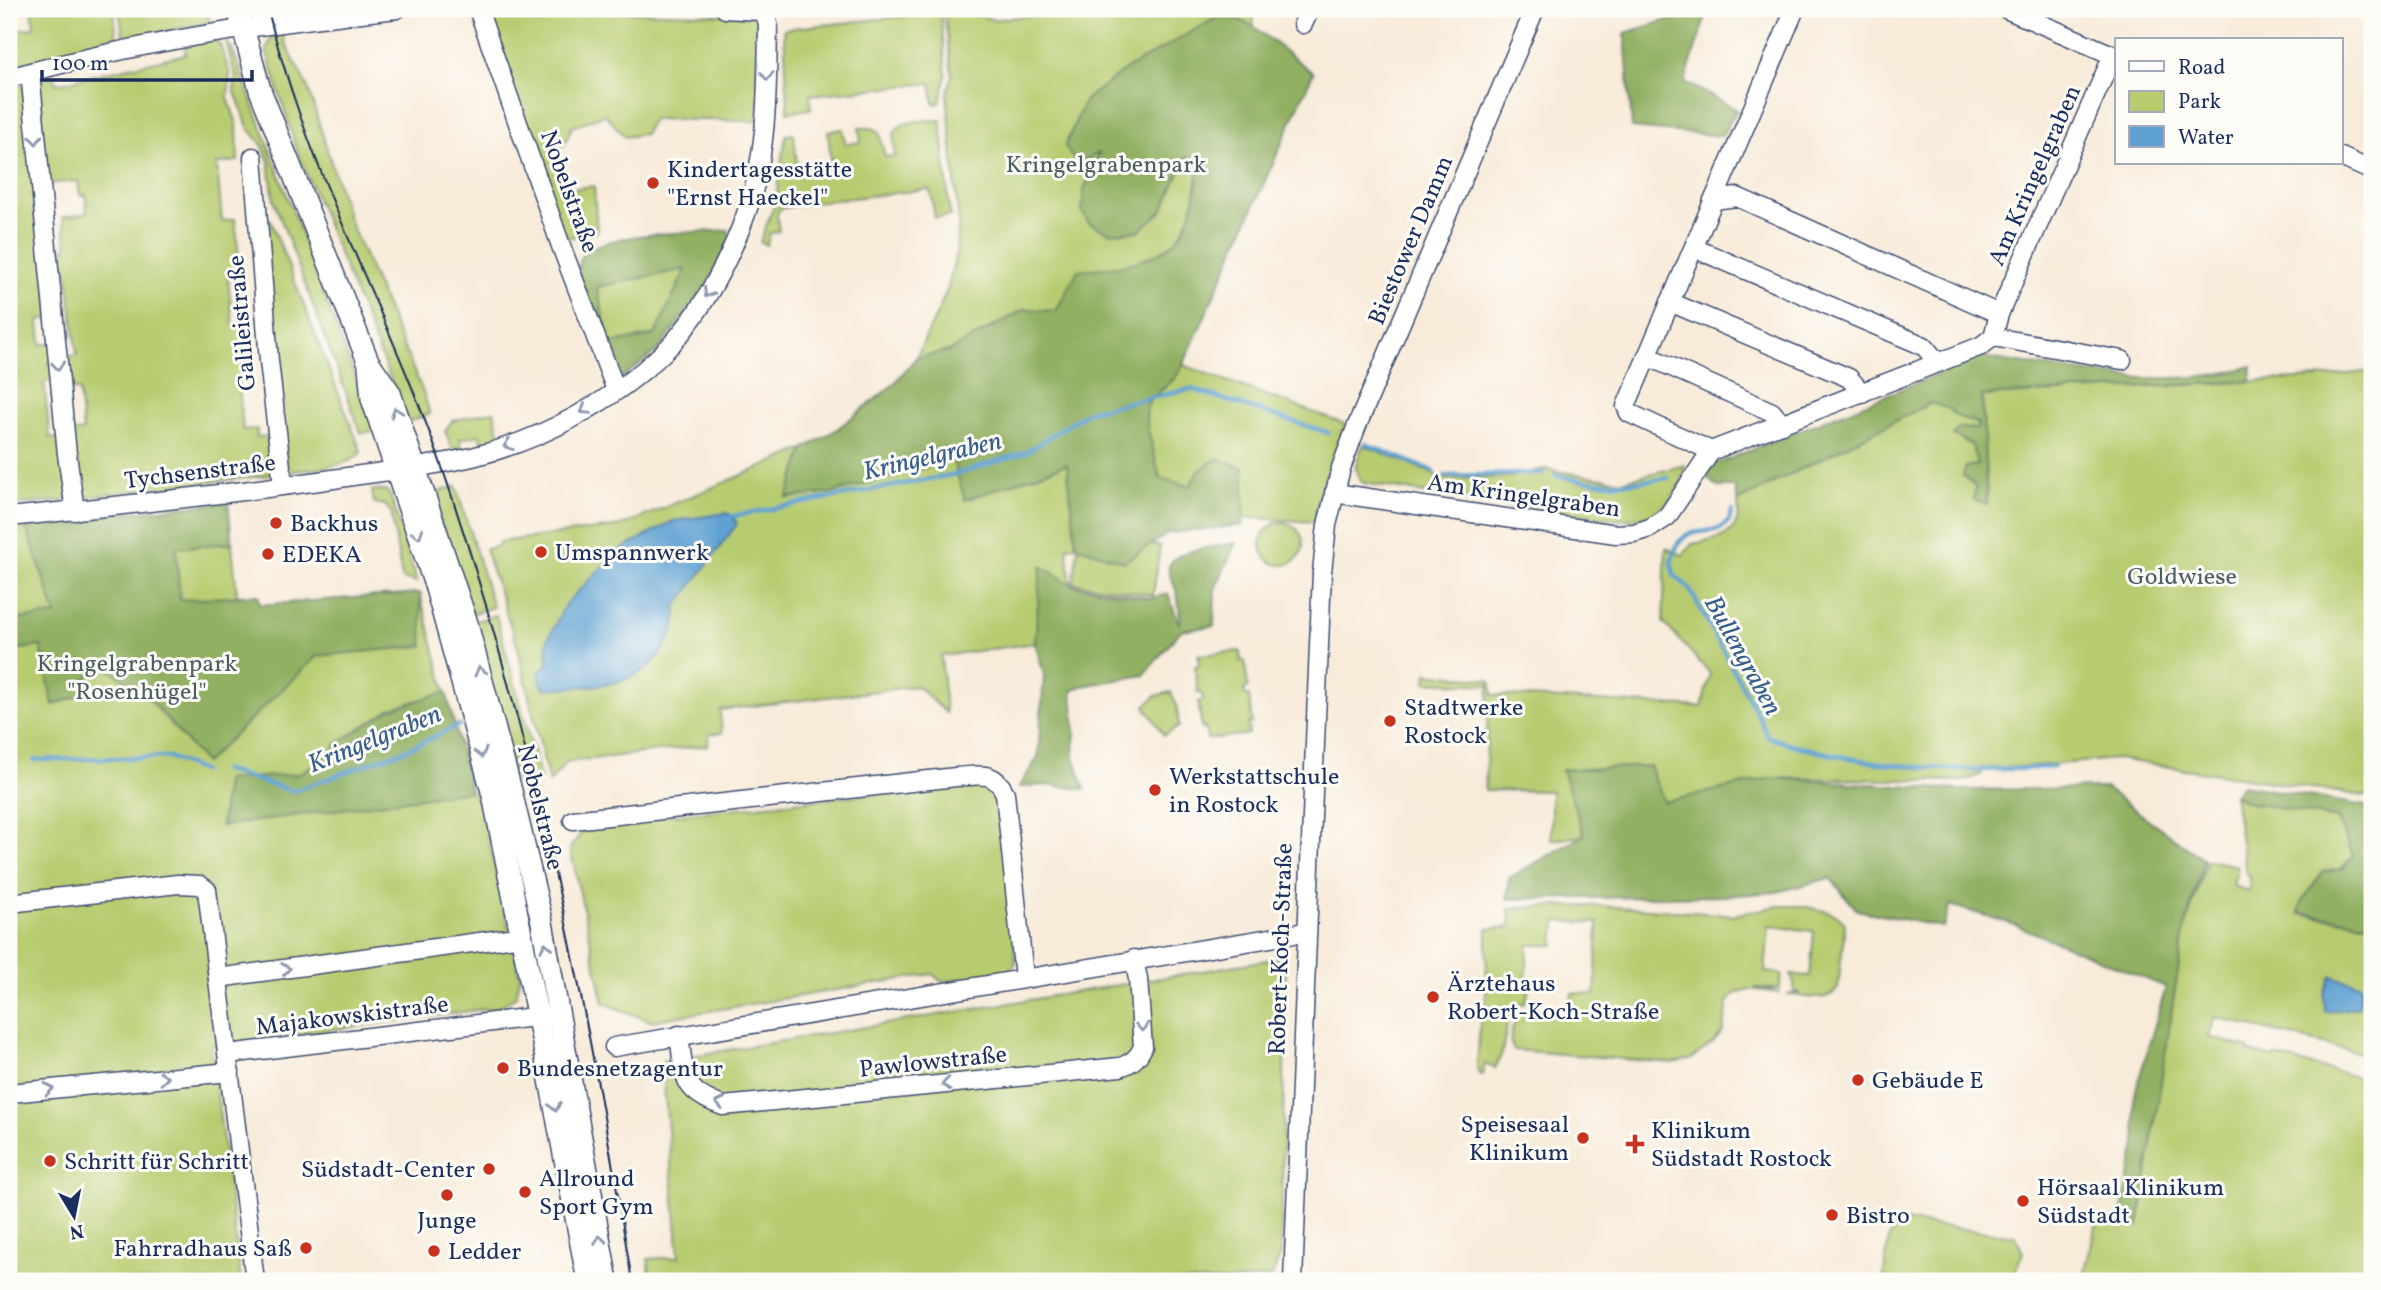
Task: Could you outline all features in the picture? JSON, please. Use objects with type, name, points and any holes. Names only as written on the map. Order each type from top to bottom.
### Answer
[{"type":"main road","name":"Nobelstraße","points":[[241,18],[260,90],[368,361],[372,399],[406,468],[466,620],[541,916],[548,1015],[588,1281]]},
{"type":"main road","name":"Nobelstraße","points":[[406,468],[489,783],[522,936],[548,1015],[607,1281]]},
{"type":"street","points":[[9,78],[241,18],[397,9]]},
{"type":"street","name":"Nobelstraße","points":[[478,9],[543,196],[616,390]]},
{"type":"street","points":[[725,9],[769,11]]},
{"type":"street","name":"Biestower Damm","points":[[1334,493],[1356,428],[1535,9]]},
{"type":"street","points":[[1795,9],[1629,395],[1626,406],[1629,413],[1711,451],[1981,346],[1993,337],[2122,360]]},
{"type":"street","points":[[2006,9],[2115,56]]},
{"type":"street","name":"Tychsenstraße","points":[[9,517],[283,485],[477,456],[553,429],[616,390],[665,351],[682,331],[710,292],[744,221],[758,171],[765,132],[769,11]]},
{"type":"street","name":"Am Kringelgraben","points":[[1993,337],[1999,314],[2115,56]]},
{"type":"street","points":[[30,72],[67,454],[75,511]]},
{"type":"street","name":"Galileistraße","points":[[253,157],[269,361],[283,485]]},
{"type":"street","points":[[2342,157],[2372,171]]},
{"type":"street","points":[[1713,200],[1737,197],[1999,314]]},
{"type":"street","points":[[1694,248],[1924,346],[1938,363]]},
{"type":"street","points":[[1670,302],[1849,378],[1862,393]]},
{"type":"street","points":[[1647,356],[1772,412],[1782,424]]},
{"type":"street","name":"Am Kringelgraben","points":[[1334,493],[1616,534],[1634,533],[1650,528],[1667,517],[1711,451]]},
{"type":"street","name":"Robert-Koch-Straße","points":[[1293,1281],[1322,572],[1326,525],[1334,493]]},
{"type":"street","name":"Nobelstraße","points":[[573,820],[956,777],[990,776],[999,780],[1005,793],[1024,978]]},
{"type":"street","name":"Majakowskistraße","points":[[9,902],[178,884],[200,885],[207,890],[229,1063]]},
{"type":"street","points":[[614,1047],[1306,932]]},
{"type":"street","points":[[218,978],[522,936]]},
{"type":"street","name":"Pawlowstraße","points":[[679,1035],[686,1081],[694,1093],[723,1106],[1120,1067],[1130,1064],[1138,1057],[1143,1047],[1134,959]]},
{"type":"street","name":"Majakowskistraße","points":[[9,1093],[207,1074],[229,1063],[548,1015]]},
{"type":"street","points":[[229,1063],[255,1281]]},
{"type":"green space","points":[[32,9],[114,9],[117,43],[16,66],[9,64],[9,19],[12,19],[14,30],[34,28]]},
{"type":"green space","points":[[119,9],[208,9],[209,22],[124,41]]},
{"type":"green space","name":"Kringelgrabenpark","points":[[944,9],[966,9],[993,20],[1083,9],[1252,9],[1254,27],[1313,73],[1183,365],[1345,424],[1319,495],[1314,522],[1138,510],[1075,533],[1076,546],[1067,547],[1077,643],[1035,643],[941,656],[946,713],[917,686],[720,710],[722,733],[709,734],[708,745],[567,762],[549,783],[518,648],[485,549],[499,546],[499,542],[621,526],[804,449],[836,430],[894,384],[916,358],[948,288],[956,254],[959,223],[947,95],[952,75]]},
{"type":"green space","points":[[1708,9],[1685,82],[1737,110],[1722,136],[1632,128],[1625,33]]},
{"type":"green space","points":[[490,10],[760,16],[757,60],[758,121],[653,119],[644,134],[625,137],[605,114],[572,127],[564,145],[555,147],[560,190],[594,186],[597,232],[562,239],[485,19]]},
{"type":"green space","points":[[938,13],[941,15],[946,75],[940,103],[934,104],[931,83],[810,95],[811,109],[788,112],[784,29]]},
{"type":"green space","points":[[1225,13],[1254,27],[1313,73],[1183,365],[1175,378],[1148,402],[1146,414],[1160,478],[1190,486],[1198,471],[1218,458],[1244,468],[1244,525],[1169,533],[1124,562],[1076,546],[1067,464],[965,500],[953,460],[832,493],[787,498],[804,449],[836,430],[870,404],[894,384],[916,358],[949,351],[1025,309],[1056,311],[1078,270],[1133,263],[1171,245],[1185,227],[1192,209],[1200,161],[1186,157],[1163,210],[1139,231],[1110,233],[1089,223],[1082,212],[1084,190],[1099,153],[1077,164],[1065,146],[1085,100],[1128,68]]},
{"type":"green space","points":[[281,28],[286,45],[308,88],[349,220],[423,392],[430,414],[408,422],[297,151],[266,50],[274,32]]},
{"type":"green space","points":[[214,39],[220,45],[230,74],[228,98],[237,124],[238,161],[217,164],[222,221],[235,219],[240,267],[227,269],[233,325],[245,324],[251,372],[238,374],[243,430],[257,429],[257,437],[273,436],[276,474],[79,498],[70,433],[83,431],[79,390],[65,390],[63,357],[77,355],[67,271],[56,272],[54,251],[67,249],[63,217],[87,213],[86,195],[80,195],[78,181],[44,184],[38,84],[41,79],[54,74],[56,84],[186,54],[184,45]]},
{"type":"green space","points":[[226,42],[232,48],[375,431],[361,433],[274,201],[269,162],[263,146],[248,127],[234,89],[236,78]]},
{"type":"green space","points":[[16,83],[24,86],[51,318],[39,322],[41,344],[52,344],[55,380],[44,382],[50,438],[62,438],[70,500],[9,505],[9,85]]},
{"type":"green space","points":[[941,120],[950,216],[935,218],[930,189],[809,203],[779,209],[779,231],[769,234],[767,245],[760,242],[775,203],[786,135],[794,134],[797,166],[831,162],[828,131],[843,129],[845,144],[861,142],[859,128],[879,131],[885,157],[895,156],[894,137],[898,128],[916,122]]},
{"type":"green space","points":[[264,219],[270,219],[361,451],[349,461],[318,469],[286,470]]},
{"type":"green space","points":[[728,230],[731,239],[712,279],[658,350],[616,382],[577,271],[583,252],[615,240],[634,237]],"holes":[[[686,269],[655,335],[609,344],[597,287]]]},
{"type":"green space","points":[[687,268],[655,335],[609,344],[597,287]]},
{"type":"green space","points":[[1980,357],[2082,372],[2152,378],[2220,374],[2252,366],[2251,381],[1982,396],[1987,504],[1974,500],[1975,486],[1963,476],[1966,467],[1977,465],[1972,445],[1953,435],[1958,428],[1977,429],[1978,423],[1956,416],[1950,409],[1930,403],[1738,501],[1735,487],[1718,487],[1705,476],[1714,462],[1719,463]]},
{"type":"green space","name":"Goldwiese","points":[[2372,371],[2372,797],[2117,759],[1982,770],[1982,774],[1963,781],[1771,778],[1584,836],[1551,840],[1551,791],[1485,790],[1489,685],[1426,682],[1427,673],[1490,680],[1493,695],[1702,707],[1710,673],[1663,622],[1666,548],[1683,555],[1692,544],[1727,534],[1737,522],[1738,501],[1930,403],[1951,409],[1956,416],[1978,423],[1977,429],[1959,428],[1972,444],[1977,465],[1975,486],[1987,503],[1982,396],[2317,378]]},
{"type":"green space","points":[[494,411],[501,440],[482,444],[480,435],[460,439],[462,449],[452,448],[445,431],[452,421]]},
{"type":"green space","points":[[1363,445],[1446,479],[1510,477],[1543,469],[1622,481],[1685,465],[1677,489],[1667,503],[1653,514],[1637,519],[1602,518],[1363,483],[1356,469]]},
{"type":"green space","points":[[456,486],[493,607],[471,614],[432,494]]},
{"type":"green space","points":[[372,490],[387,491],[391,497],[417,582],[402,579],[391,512],[385,505],[374,503]]},
{"type":"green space","name":"Kringelgrabenpark \"Rosenhügel\"","points":[[228,502],[237,596],[258,595],[260,605],[420,593],[471,791],[480,802],[520,978],[516,996],[500,1007],[211,1046],[241,1281],[9,1281],[9,525]]},
{"type":"green space","name":"Kringelgrabenpark \"Rosenhügel\"","points":[[228,502],[232,543],[176,548],[180,600],[258,595],[260,605],[420,593],[423,646],[317,656],[205,763],[145,694],[102,665],[86,678],[85,694],[53,705],[41,646],[18,649],[9,661],[9,620],[56,615],[25,523]]},
{"type":"green space","points":[[1282,523],[1297,529],[1303,544],[1297,559],[1282,565],[1267,559],[1261,544],[1267,529]]},
{"type":"green space","points":[[1080,535],[1160,546],[1153,595],[1073,583]]},
{"type":"green space","points":[[1236,543],[1215,589],[1214,626],[1181,630],[1144,675],[1082,686],[1072,691],[1074,757],[1085,789],[1044,785],[1019,787],[1038,757],[1044,675],[1035,643],[1041,566],[1073,585],[1150,598],[1168,594],[1180,626],[1177,596],[1169,571],[1170,564],[1184,553]]},
{"type":"green space","points":[[496,615],[541,780],[517,785],[473,622]]},
{"type":"green space","points":[[1240,651],[1241,661],[1245,661],[1248,688],[1244,689],[1245,696],[1249,696],[1252,723],[1248,723],[1249,734],[1207,739],[1206,728],[1202,729],[1198,701],[1203,701],[1202,693],[1198,693],[1195,666],[1199,665],[1198,655]]},
{"type":"green space","points":[[446,692],[471,791],[221,826],[226,780],[298,774],[326,757],[338,743],[390,709]]},
{"type":"green space","points":[[1171,692],[1177,707],[1179,727],[1164,735],[1145,706],[1156,696]]},
{"type":"green space","points":[[1650,766],[1664,802],[1771,778],[1960,790],[2105,788],[2204,860],[2184,931],[2139,1226],[2119,1226],[2136,1144],[2134,1096],[2166,987],[2013,924],[1950,905],[1943,927],[1857,910],[1830,878],[1777,892],[1726,896],[1507,899],[1509,878],[1584,835],[1562,770]]},
{"type":"green space","points":[[984,782],[999,790],[1016,963],[1008,971],[942,982],[932,974],[650,1021],[604,1003],[570,848],[588,824]]},
{"type":"green space","points":[[2242,785],[2372,807],[2372,924],[2299,913],[2301,903],[2323,872],[2343,869],[2353,855],[2338,819],[2247,802],[2234,795]]},
{"type":"green space","points":[[2234,795],[2247,802],[2338,819],[2354,855],[2299,914],[2372,924],[2372,1056],[2215,1017],[2209,1037],[2273,1058],[2275,1056],[2372,1081],[2372,1281],[2082,1281],[2098,1219],[2120,1226],[2184,931],[2207,860],[2238,866],[2233,886],[2249,891],[2250,876],[2246,874]]},
{"type":"green space","points":[[1604,906],[1733,915],[1778,906],[1802,906],[1829,912],[1840,917],[1845,924],[1838,988],[1834,993],[1822,997],[1787,994],[1801,993],[1794,991],[1791,975],[1810,976],[1814,931],[1769,926],[1765,972],[1782,974],[1779,989],[1755,988],[1780,993],[1749,989],[1735,993],[1728,1003],[1723,1031],[1714,1042],[1690,1060],[1671,1063],[1514,1050],[1511,1036],[1520,1013],[1531,1009],[1532,1015],[1570,1018],[1572,993],[1595,994],[1598,923],[1556,921],[1554,945],[1528,945],[1526,983],[1530,983],[1526,1002],[1510,1017],[1495,1068],[1485,1064],[1482,1075],[1479,1074],[1477,1067],[1481,1005],[1486,1005],[1487,929],[1511,927],[1509,909]]},
{"type":"green space","points":[[1286,957],[1281,1255],[1271,1277],[1232,1281],[651,1281],[648,1259],[679,1257],[662,1061]]},
{"type":"green space","points":[[1902,1221],[2016,1236],[2023,1253],[2010,1281],[1883,1281],[1889,1237]]},
{"type":"water","points":[[726,513],[733,516],[737,524],[676,607],[674,629],[657,659],[630,678],[615,682],[546,689],[542,686],[539,672],[548,664],[547,641],[566,603],[618,551],[673,521]]},
{"type":"water","points":[[2331,976],[2362,985],[2358,1007],[2325,1012],[2324,993]]},
{"type":"waterway","name":"Kringelgraben","points":[[733,516],[957,474],[1026,452],[1089,411],[1191,389],[1329,433]]},
{"type":"waterway","name":"Kringelgraben","points":[[1366,444],[1433,471]]},
{"type":"waterway","name":"Kringelgraben","points":[[1445,476],[1543,473]]},
{"type":"waterway","name":"Kringelgraben","points":[[1555,475],[1612,483],[1668,478]]},
{"type":"waterway","name":"Bullengraben","points":[[1732,511],[1729,521],[1720,529],[1688,534],[1678,543],[1671,562],[1674,575],[1689,588],[1768,737],[1838,756],[1909,766],[1982,770],[2054,767]]},
{"type":"waterway","name":"Kringelgraben","points":[[223,770],[294,791],[408,749],[459,725]]},
{"type":"waterway","name":"Kringelgraben","points":[[34,760],[169,757],[202,771]]},
{"type":"tram line","points":[[268,9],[309,141],[428,427],[477,575],[506,674],[532,774],[577,976],[632,1281]]},
{"type":"place","name":"Kindertagesstätte \"Ernst Haeckel\"","points":[[653,183]]},
{"type":"place","name":"Backhus","points":[[276,523]]},
{"type":"place","name":"Umspannwerk","points":[[541,552]]},
{"type":"place","name":"EDEKA","points":[[268,554]]},
{"type":"place","name":"Stadtwerke Rostock","points":[[1390,721]]},
{"type":"place","name":"Werkstattschule in Rostock","points":[[1155,790]]},
{"type":"place","name":"Ärztehaus Robert-Koch-Straße","points":[[1433,997]]},
{"type":"place","name":"Bundesnetzagentur","points":[[503,1068]]},
{"type":"place","name":"Gebäude E","points":[[1858,1080]]},
{"type":"place","name":"Speisesaal Klinikum","points":[[1583,1138]]},
{"type":"place","name":"Klinikum Südstadt Rostock","points":[[1635,1144]]},
{"type":"place","name":"Schritt für Schritt","points":[[50,1161]]},
{"type":"place","name":"Südstadt-Center","points":[[489,1169]]},
{"type":"place","name":"Allround Sport Gym","points":[[525,1192]]},
{"type":"place","name":"Junge","points":[[447,1195]]},
{"type":"place","name":"Hörsaal Klinikum Südstadt","points":[[2023,1201]]},
{"type":"place","name":"Bistro","points":[[1832,1215]]},
{"type":"place","name":"Fahrradhaus Saß","points":[[306,1248]]},
{"type":"place","name":"Ledder","points":[[434,1251]]}]
